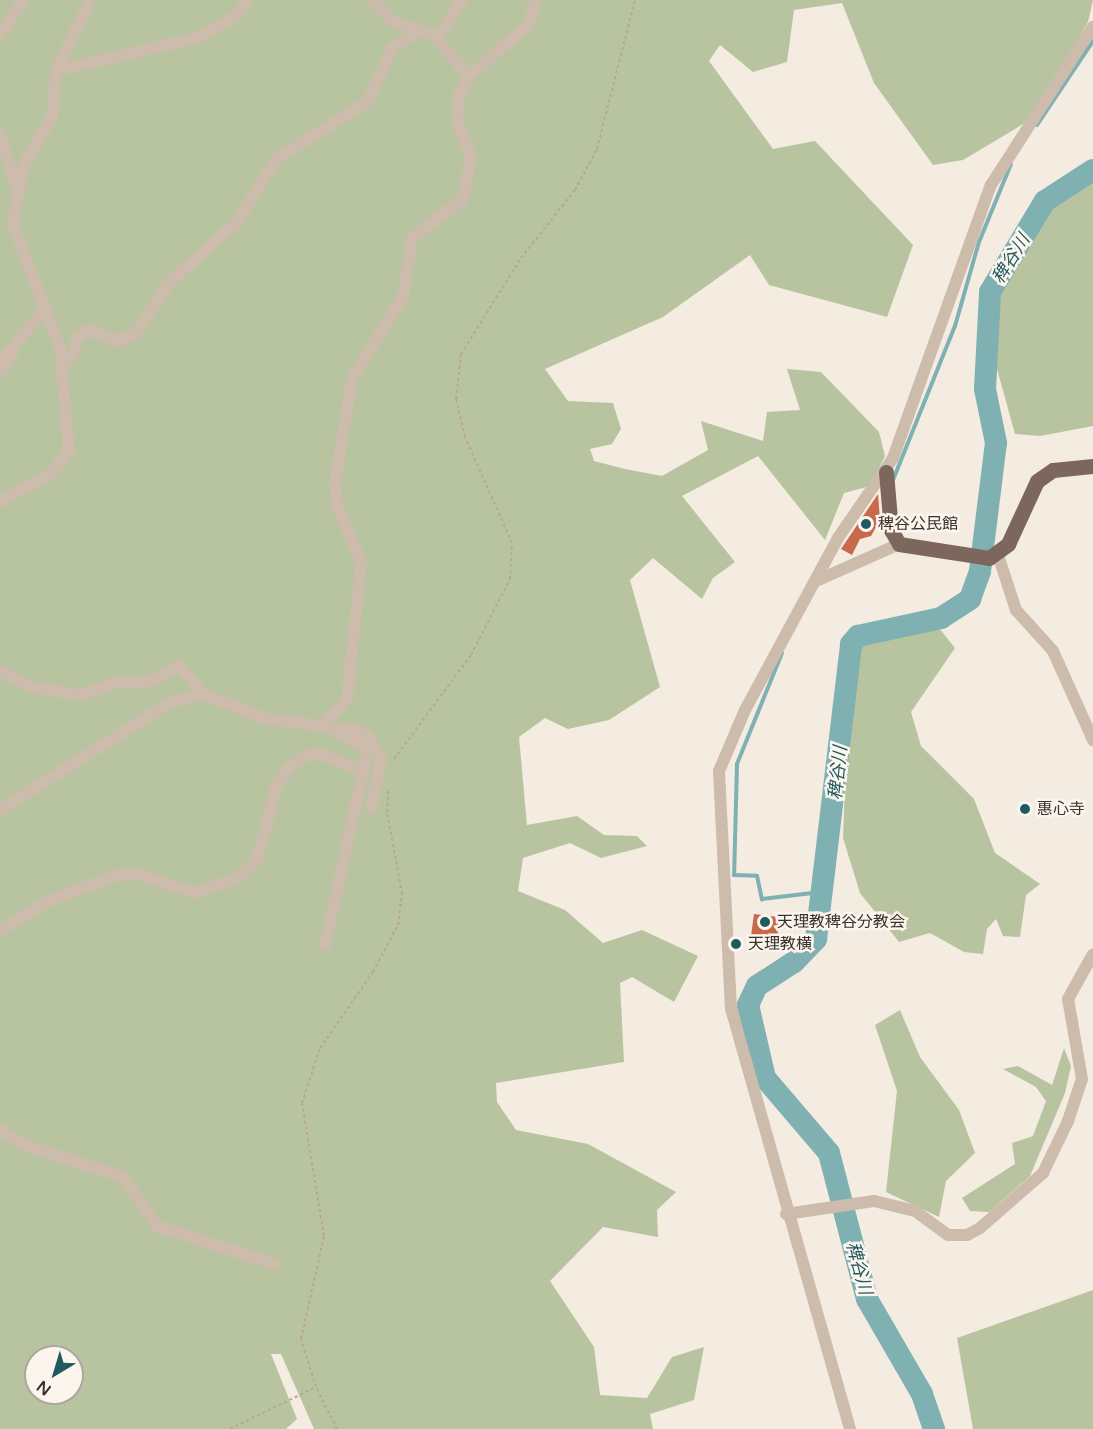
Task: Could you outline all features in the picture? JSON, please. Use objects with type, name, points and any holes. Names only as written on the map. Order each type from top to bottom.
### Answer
[{"type":"main road","points":[[886,472],[891,530],[899,544],[968,556],[994,556],[1037,481],[1053,470],[1093,466]]},
{"type":"street","points":[[0,34],[24,0]]},
{"type":"street","points":[[0,501],[50,474],[69,452],[61,362],[46,308],[13,225],[17,190],[23,166],[52,117],[56,71],[90,0]]},
{"type":"street","points":[[56,71],[200,37],[239,14],[247,0]]},
{"type":"street","points":[[373,0],[392,21],[437,38],[469,76]]},
{"type":"street","points":[[437,38],[462,0]]},
{"type":"street","points":[[331,757],[328,729],[347,699],[361,561],[337,506],[334,484],[352,378],[403,297],[412,238],[463,199],[471,157],[457,121],[460,93],[469,76],[528,25],[536,0]]},
{"type":"street","points":[[850,1429],[786,1214],[731,1009],[719,771],[745,710],[855,509],[886,472],[991,185],[1093,27]]},
{"type":"street","points":[[61,362],[72,357],[77,337],[88,330],[119,341],[135,334],[170,283],[238,221],[274,160],[368,101],[392,48],[419,31]]},
{"type":"street","points":[[0,134],[17,190]]},
{"type":"street","points":[[0,372],[46,308]]},
{"type":"street","points":[[0,361],[17,347]]},
{"type":"street","points":[[816,581],[899,544]]},
{"type":"street","points":[[994,556],[1016,610],[1053,651],[1093,740]]},
{"type":"street","points":[[0,671],[31,687],[80,695],[114,683],[153,681],[178,666],[203,694],[267,719],[328,729],[359,731],[381,759],[371,809]]},
{"type":"street","points":[[0,810],[171,702],[203,694]]},
{"type":"street","points":[[325,945],[368,750],[328,729]]},
{"type":"street","points":[[0,931],[46,902],[115,876],[138,874],[194,892],[238,878],[257,860],[277,785],[289,768],[305,756],[331,757],[364,771]]},
{"type":"street","points":[[786,1214],[851,1204],[892,1204],[915,1211],[948,1235],[967,1235],[1043,1173],[1082,1079],[1068,999],[1093,954]]},
{"type":"street","points":[[0,1129],[24,1145],[123,1178],[157,1226],[275,1264]]},
{"type":"path","points":[[392,765],[477,646],[510,579],[512,543],[465,437],[456,399],[461,354],[521,258],[575,190],[597,149],[635,0]]},
{"type":"path","points":[[338,1429],[316,1387],[301,1326],[322,1262],[324,1236],[302,1103],[320,1048],[398,925],[402,894],[387,812],[389,782]]},
{"type":"path","points":[[230,1429],[316,1387]]},
{"type":"green space","points":[[0,0],[1093,0],[1088,22],[1035,117],[963,160],[933,165],[874,83],[842,3],[794,10],[787,62],[753,72],[720,45],[709,61],[773,149],[815,141],[913,245],[887,317],[769,285],[750,255],[663,317],[545,369],[568,401],[613,403],[621,429],[612,444],[590,449],[594,461],[625,469],[662,476],[708,450],[701,421],[763,441],[767,412],[800,410],[787,369],[821,372],[879,432],[885,456],[870,486],[844,493],[825,540],[758,456],[682,496],[735,562],[713,578],[702,599],[653,558],[630,580],[660,687],[609,720],[568,729],[545,718],[519,737],[527,825],[577,816],[604,835],[637,836],[647,846],[601,858],[570,843],[523,858],[518,891],[565,910],[603,943],[642,930],[698,956],[674,1002],[632,977],[620,983],[624,1062],[496,1083],[497,1102],[516,1130],[588,1144],[676,1192],[657,1210],[658,1237],[603,1227],[550,1281],[594,1347],[600,1395],[647,1398],[672,1357],[704,1347],[694,1400],[650,1414],[653,1429],[314,1429],[281,1354],[271,1354],[297,1419],[286,1429],[0,1429]]},
{"type":"green space","points":[[1093,176],[1093,426],[1040,436],[1015,434],[994,358],[998,292],[1049,204]]},
{"type":"green space","points":[[939,628],[955,648],[911,712],[921,746],[974,799],[995,853],[1040,884],[1026,895],[1020,937],[1003,936],[996,919],[987,929],[983,954],[964,952],[930,933],[899,942],[860,893],[843,838],[850,653],[884,633]]},
{"type":"green space","points":[[900,1010],[920,1057],[959,1110],[975,1153],[946,1181],[939,1217],[886,1192],[897,1091],[875,1025]]},
{"type":"green space","points":[[1064,1048],[1071,1066],[1065,1093],[1030,1176],[989,1212],[970,1211],[962,1198],[1015,1164],[1012,1143],[1033,1136],[1046,1101],[1036,1087],[1003,1069],[1018,1066],[1052,1085]]},
{"type":"green space","points":[[1093,1290],[1093,1429],[973,1429],[957,1338]]},
{"type":"building","name":"稗谷公民館","points":[[878,494],[880,520],[871,536],[860,539],[852,555],[841,549]]},
{"type":"building","name":"天理教稗谷分教会","points":[[754,914],[778,917],[778,938],[751,936]]},
{"type":"waterway","points":[[1037,125],[1093,41]]},
{"type":"waterway","points":[[893,480],[955,326],[979,242],[1011,164]]},
{"type":"waterway","name":"稗谷川","points":[[934,1429],[922,1394],[867,1299],[829,1153],[765,1078],[748,1005],[757,986],[794,962],[816,939],[851,644],[858,636],[941,618],[970,599],[980,571],[996,443],[985,389],[990,292],[1045,201],[1093,170]]},
{"type":"waterway","points":[[782,653],[737,764],[734,875],[757,876],[762,899],[821,892]]},
{"type":"place","name":"稗谷公民館","points":[[866,524]]},
{"type":"place","name":"惠心寺","points":[[1025,809]]},
{"type":"place","name":"天理教稗谷分教会","points":[[765,922]]},
{"type":"place","name":"天理教横","points":[[736,944]]}]
